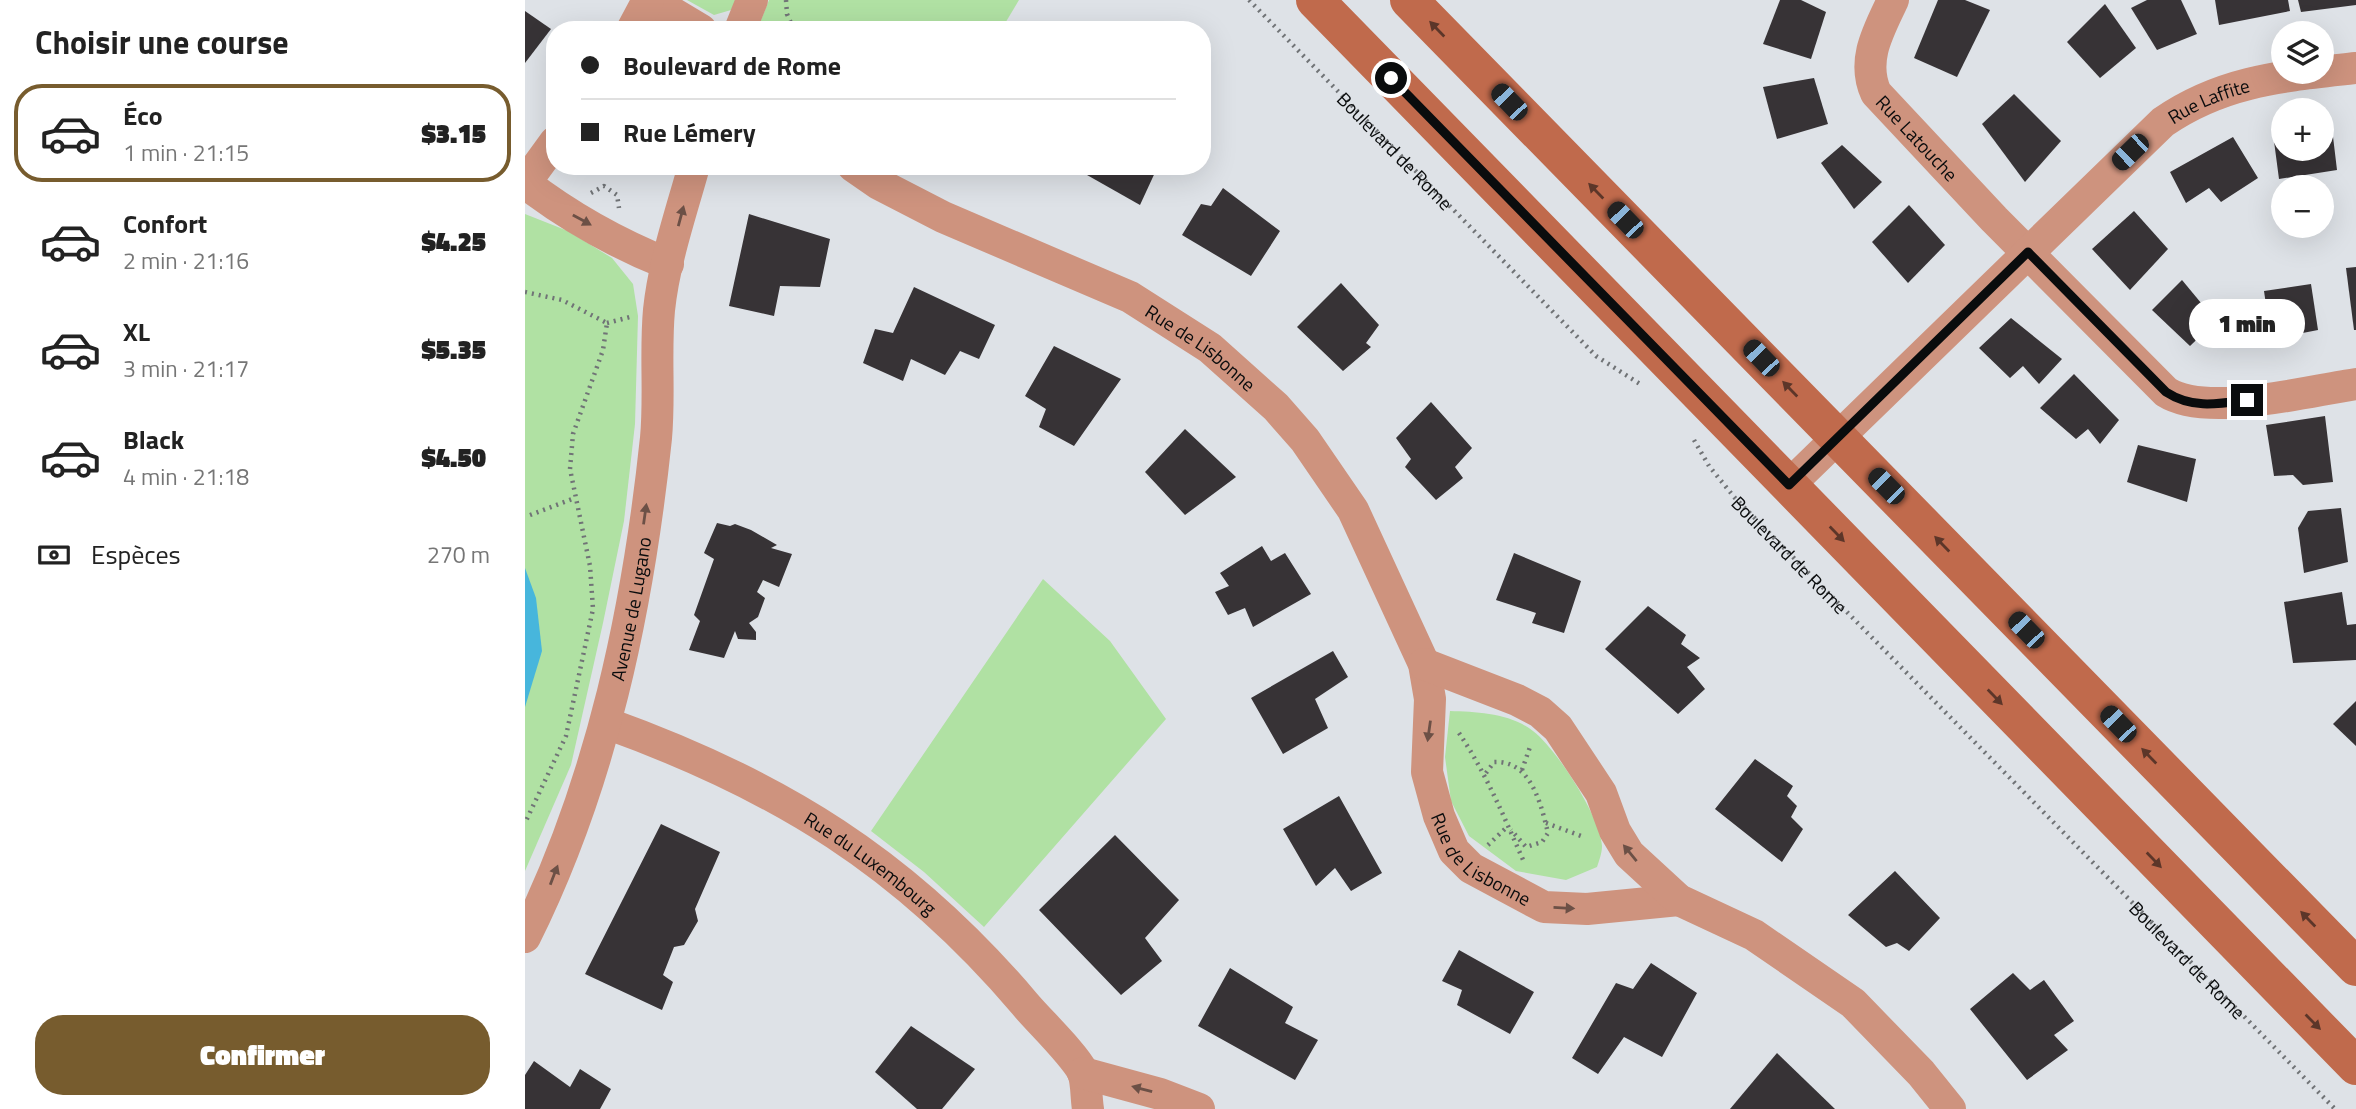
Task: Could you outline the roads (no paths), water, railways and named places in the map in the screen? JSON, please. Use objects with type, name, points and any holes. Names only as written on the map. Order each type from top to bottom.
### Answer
[{"type":"main road","points":[[1315,0],[2356,1066]]},
{"type":"main road","points":[[1409,0],[2356,967]]},
{"type":"street","points":[[637,21],[649,0],[685,21]]},
{"type":"street","points":[[744,21],[752,0]]},
{"type":"street","name":"Rue Latouche","points":[[1893,0],[1878,31],[1870,61],[1869,74],[1876,93],[2147,374],[2177,399],[2203,405],[2220,404],[2356,384]]},
{"type":"street","name":"Rue Laffite","points":[[1789,485],[2146,136],[2183,108],[2244,83],[2356,68]]},
{"type":"street","points":[[546,154],[525,183],[548,200],[636,251],[668,264]]},
{"type":"street","name":"Avenue de Lugano","points":[[525,937],[546,895],[584,797],[606,723],[638,565],[656,436],[659,310],[692,175]]},
{"type":"street","name":"Rue de Lisbonne","points":[[866,175],[943,217],[1130,297],[1210,348],[1247,380],[1305,440],[1353,510],[1424,664],[1430,699],[1427,772],[1439,816],[1454,851],[1471,868],[1544,907],[1587,909],[1679,900]]},
{"type":"street","points":[[1424,664],[1517,700],[1540,712],[1558,728],[1601,793],[1615,831],[1629,854],[1679,900],[1754,935],[1853,1003],[1928,1081],[1950,1109]]},
{"type":"street","name":"Rue du Luxembourg","points":[[606,723],[713,765],[785,800],[846,839],[919,896],[978,948],[1083,1073]]},
{"type":"street","points":[[1088,1109],[1083,1073],[1160,1094],[1199,1109]]},
{"type":"water","points":[[525,568],[536,598],[542,651],[525,707]]}]
